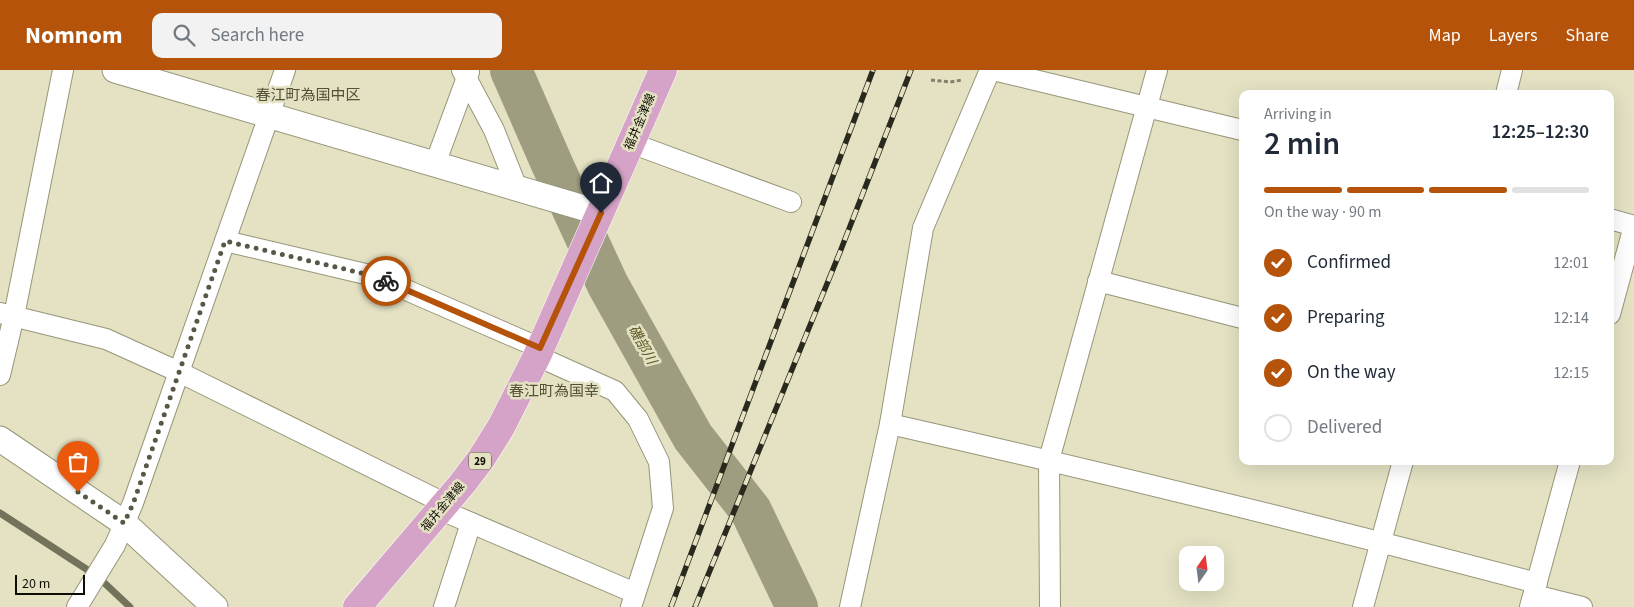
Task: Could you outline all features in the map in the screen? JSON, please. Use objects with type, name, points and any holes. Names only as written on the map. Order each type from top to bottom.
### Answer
[{"type":"main road","name":"福井金津線","points":[[357,607],[443,507],[481,459],[501,427],[538,352],[663,70]]},
{"type":"street","points":[[0,375],[7,315],[63,70]]},
{"type":"street","points":[[115,70],[601,213]]},
{"type":"street","points":[[76,607],[114,545],[133,504],[285,70]]},
{"type":"street","points":[[850,607],[890,424],[923,228],[992,70],[1239,129]]},
{"type":"street","points":[[1050,607],[1050,460],[1157,70]]},
{"type":"street","points":[[1507,90],[1512,70]]},
{"type":"street","points":[[434,164],[466,73]]},
{"type":"street","points":[[466,73],[521,189]]},
{"type":"street","points":[[631,143],[791,202]]},
{"type":"street","points":[[1614,221],[1634,226],[1614,299]]},
{"type":"street","points":[[7,315],[106,339],[179,372],[443,507],[470,523],[633,600],[664,508],[659,462],[638,418],[615,391],[538,352],[374,276],[225,241]]},
{"type":"street","points":[[1098,281],[1239,317]]},
{"type":"street","points":[[890,424],[1050,460],[1381,542],[1533,595],[1582,607]]},
{"type":"street","points":[[0,439],[124,523],[215,607]]},
{"type":"street","points":[[1363,607],[1402,465]]},
{"type":"street","points":[[1533,595],[1569,465]]},
{"type":"street","points":[[444,607],[470,523]]},
{"type":"path","points":[[931,80],[950,82],[966,79]]},
{"type":"waterway","name":"磯部川","points":[[511,70],[608,285],[693,437],[751,511],[797,607]]},
{"type":"waterway","points":[[0,513],[97,576],[130,607]]},
{"type":"railway","points":[[671,607],[873,70]]},
{"type":"railway","points":[[695,607],[840,252],[911,70]]},
{"type":"way so far","points":[[78,492],[124,523],[133,504],[225,241],[374,276],[386,281]]},
{"type":"district","name":"春江町為国中区","points":[[308,95]]},
{"type":"district","name":"春江町為国幸","points":[[554,391]]},
{"type":"route","points":[[386,281],[540,348],[601,213]]}]
